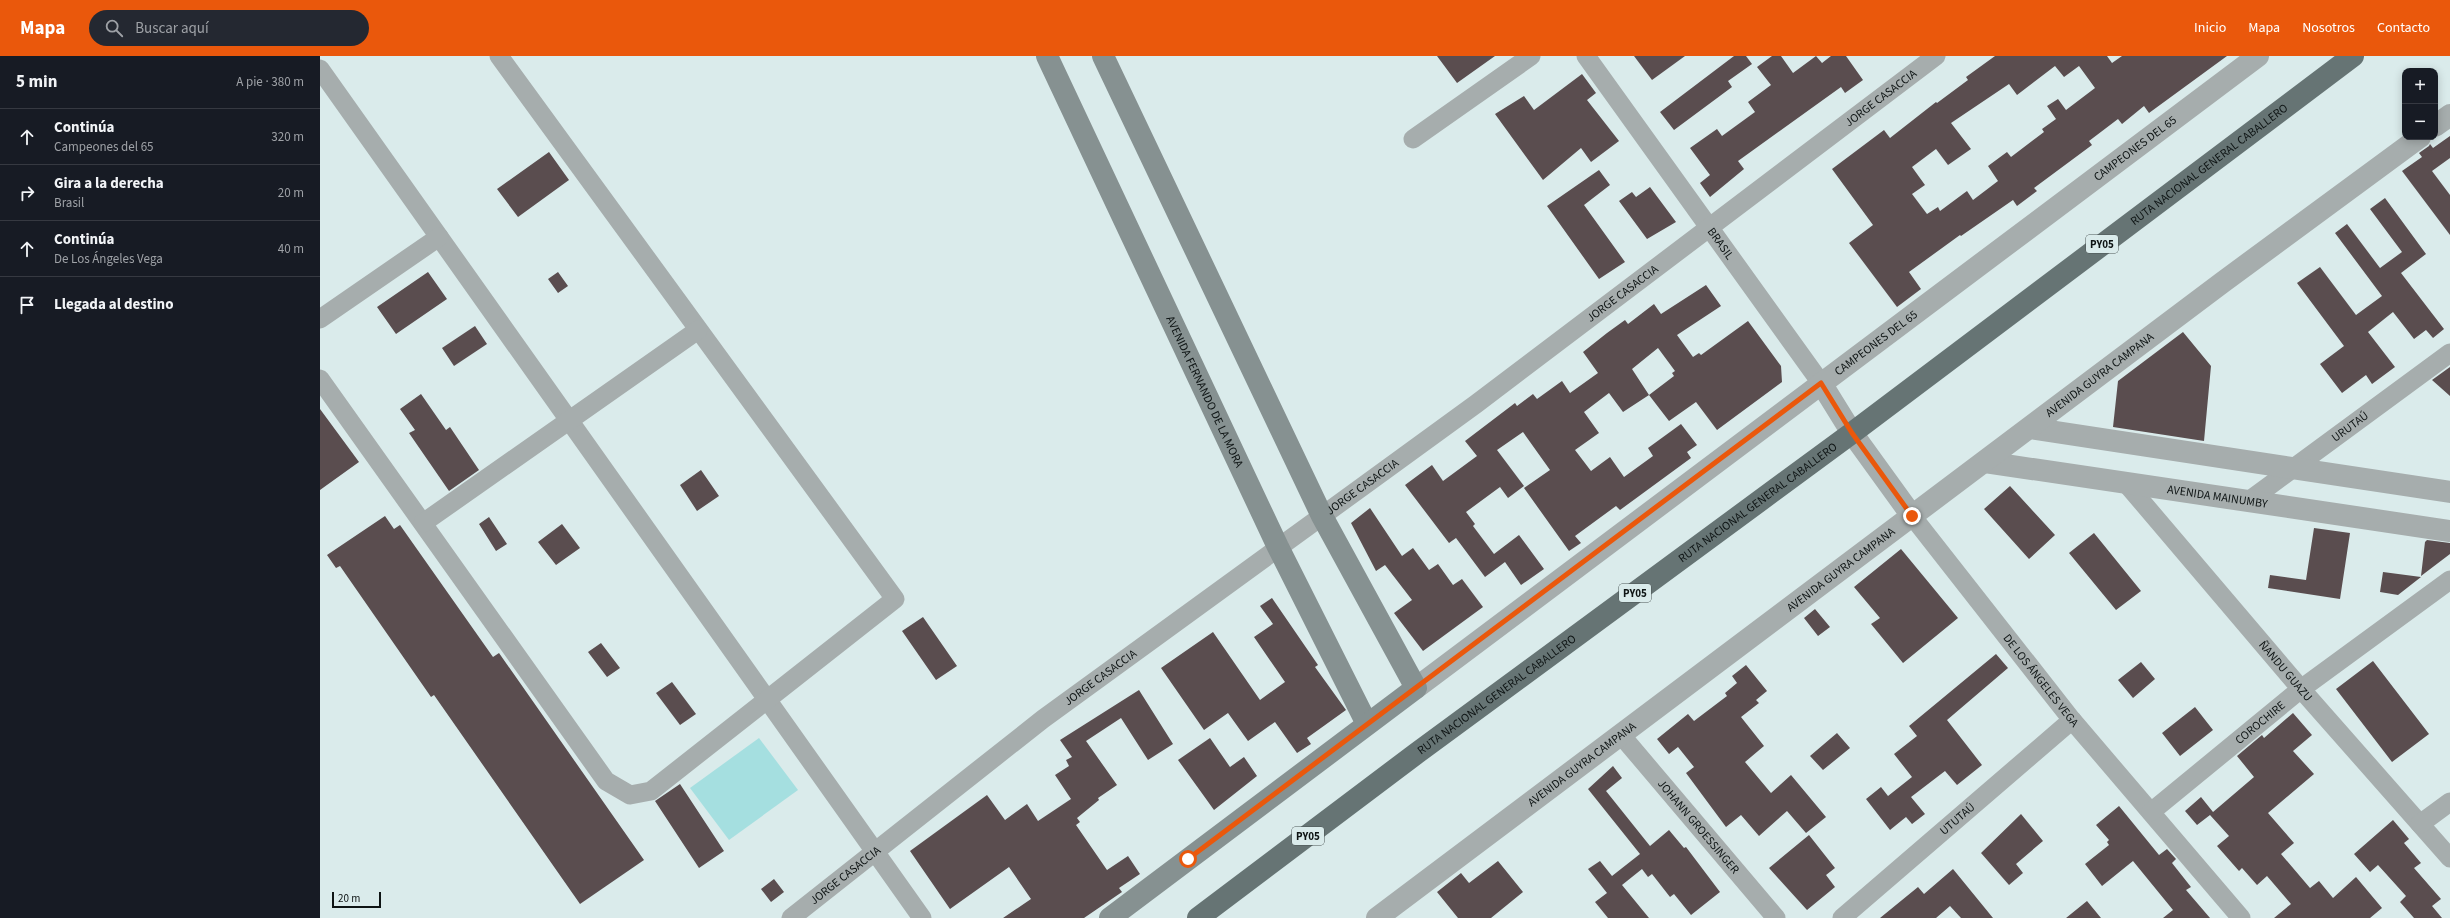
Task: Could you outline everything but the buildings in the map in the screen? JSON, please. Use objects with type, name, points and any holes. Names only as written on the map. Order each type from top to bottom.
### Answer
[{"type":"highway","name":"RUTA NACIONAL GENERAL CABALLERO","points":[[1198,918],[1417,753],[1852,433],[2353,56]]},
{"type":"main road","name":"AVENIDA FERNANDO DE LA MORA","points":[[1047,56],[1278,547],[1367,724]]},
{"type":"main road","points":[[1103,56],[1322,516],[1416,688]]},
{"type":"main road","name":"CAMPEONES DEL 65","points":[[1110,918],[1416,688]]},
{"type":"street","points":[[320,379],[606,781],[630,795],[651,791],[895,599],[499,56]]},
{"type":"street","points":[[1413,139],[1531,56]]},
{"type":"street","name":"BRASIL","points":[[1586,56],[1821,383],[1852,433]]},
{"type":"street","name":"JORGE CASACCIA","points":[[791,918],[1043,719],[1476,404],[1936,56]]},
{"type":"street","name":"CAMPEONES DEL 65","points":[[1416,688],[2258,56]]},
{"type":"street","points":[[320,69],[568,421],[922,918]]},
{"type":"street","points":[[2438,124],[2450,115]]},
{"type":"street","name":"AVENIDA GUYRA CAMPANA","points":[[1377,918],[2223,282],[2416,140]]},
{"type":"street","points":[[320,319],[439,237]]},
{"type":"street","points":[[423,523],[698,330]]},
{"type":"street","name":"URUTAÚ","points":[[2250,500],[2450,353]]},
{"type":"street","points":[[2030,428],[2450,492]]},
{"type":"street","name":"DE LOS ÁNGELES VEGA","points":[[1852,433],[1912,516],[2072,720],[2242,918]]},
{"type":"street","name":"AVENIDA MAINUMBY","points":[[1985,462],[2250,500],[2450,531]]},
{"type":"street","name":"ÑANDU GUAZU","points":[[2125,482],[2301,689],[2450,858]]},
{"type":"street","name":"COROCHIRE","points":[[2151,812],[2301,689],[2450,580]]},
{"type":"street","name":"UTUTAÚ","points":[[1842,918],[2072,720]]},
{"type":"street","name":"JOHANN GROESSINGER","points":[[1621,734],[1776,918]]},
{"type":"street","points":[[2420,824],[2450,802]]},
{"type":"shaded area","points":[[759,738],[798,790],[729,840],[690,788]]},
{"type":"route","points":[[1188,859],[1821,383],[1852,433],[1912,516]]}]
